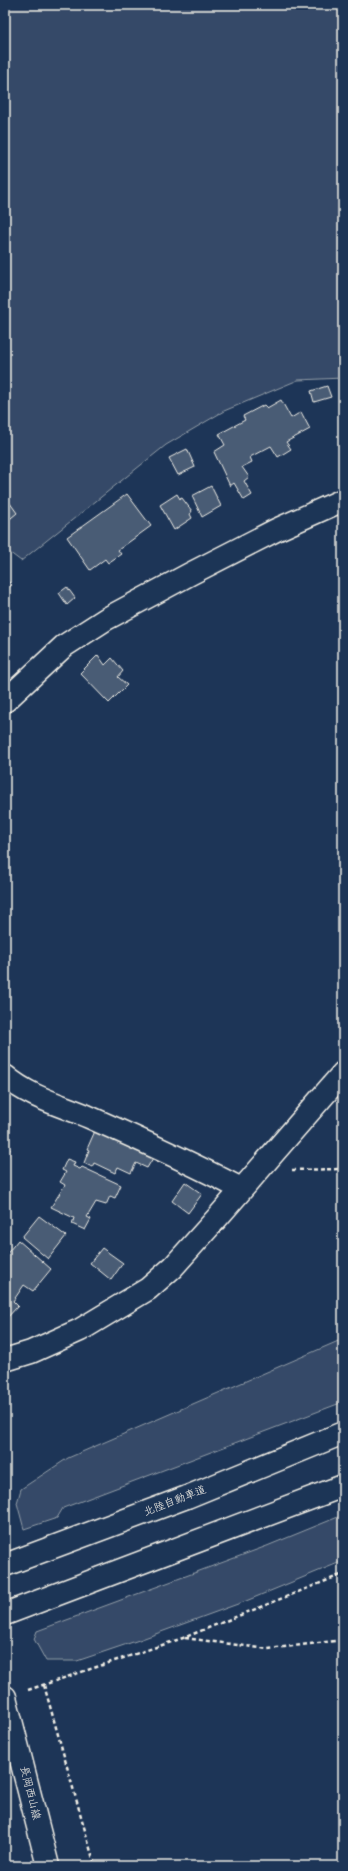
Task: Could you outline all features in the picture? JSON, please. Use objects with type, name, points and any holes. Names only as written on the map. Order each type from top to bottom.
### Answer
[{"type":"main road","points":[[5,701],[64,646],[106,619],[216,560],[276,530],[343,500]]},
{"type":"main road","points":[[5,1360],[30,1352],[80,1330],[148,1290],[173,1267],[343,1073]]},
{"type":"main road","points":[[5,1076],[39,1098],[88,1117],[203,1169],[242,1189]]},
{"type":"main road","name":"北陸自動車道","points":[[5,1566],[187,1497],[343,1433]]},
{"type":"main road","points":[[5,1614],[343,1486]]},
{"type":"main road","name":"長岡西山線","points":[[5,1698],[48,1866]]},
{"type":"path","points":[[259,1170],[343,1169]]},
{"type":"path","points":[[5,1698],[183,1638],[343,1574]]},
{"type":"path","points":[[183,1638],[268,1649],[343,1640]]},
{"type":"path","points":[[44,1685],[95,1866]]},
{"type":"path","points":[[5,1860],[6,1866]]},
{"type":"shaded area","points":[[5,5],[343,5],[343,378],[298,380],[224,411],[166,445],[21,561],[5,549]]},
{"type":"shaded area","points":[[343,1339],[343,1402],[63,1508],[57,1518],[24,1529],[17,1503],[21,1489],[68,1458]]},
{"type":"shaded area","points":[[343,1515],[343,1561],[246,1601],[77,1661],[46,1661],[34,1639],[37,1631],[267,1546]]},
{"type":"building","points":[[327,386],[331,397],[314,402],[311,391]]},
{"type":"building","points":[[281,400],[291,418],[301,412],[310,429],[286,442],[291,449],[278,457],[271,446],[250,457],[252,462],[242,467],[249,477],[244,481],[252,495],[244,500],[234,483],[230,486],[214,452],[225,445],[219,434],[245,420],[243,416],[264,405],[267,408]]},
{"type":"building","points":[[187,449],[195,467],[178,475],[169,458]]},
{"type":"building","points":[[211,486],[221,506],[202,517],[192,496]]},
{"type":"building","points":[[127,494],[151,526],[118,550],[121,554],[108,563],[105,559],[90,570],[67,537]]},
{"type":"building","points":[[177,494],[192,511],[190,514],[192,518],[174,530],[160,505]]},
{"type":"building","points":[[7,499],[17,513],[5,523],[5,500]]},
{"type":"building","points":[[5,578],[12,585],[5,590]]},
{"type":"building","points":[[67,587],[75,598],[67,605],[59,593]]},
{"type":"building","points":[[98,655],[105,665],[112,658],[123,671],[118,677],[127,685],[109,703],[80,673]]},
{"type":"building","points":[[95,1131],[153,1158],[147,1168],[136,1163],[131,1173],[118,1167],[115,1173],[94,1163],[92,1167],[84,1163],[89,1150],[87,1149]]},
{"type":"building","points":[[5,1147],[10,1149],[5,1165]]},
{"type":"building","points":[[67,1159],[75,1162],[73,1166],[80,1169],[82,1167],[121,1185],[115,1198],[110,1196],[106,1205],[96,1202],[87,1217],[91,1219],[85,1230],[72,1224],[74,1218],[51,1207],[65,1185],[60,1182],[66,1172],[62,1170]]},
{"type":"building","points":[[185,1182],[202,1194],[188,1213],[172,1201]]},
{"type":"building","points":[[39,1216],[66,1236],[48,1259],[22,1237]]},
{"type":"building","points":[[18,1240],[51,1269],[33,1291],[24,1285],[13,1301],[18,1306],[6,1319],[5,1256]]},
{"type":"building","points":[[102,1248],[123,1263],[111,1280],[90,1263]]}]
